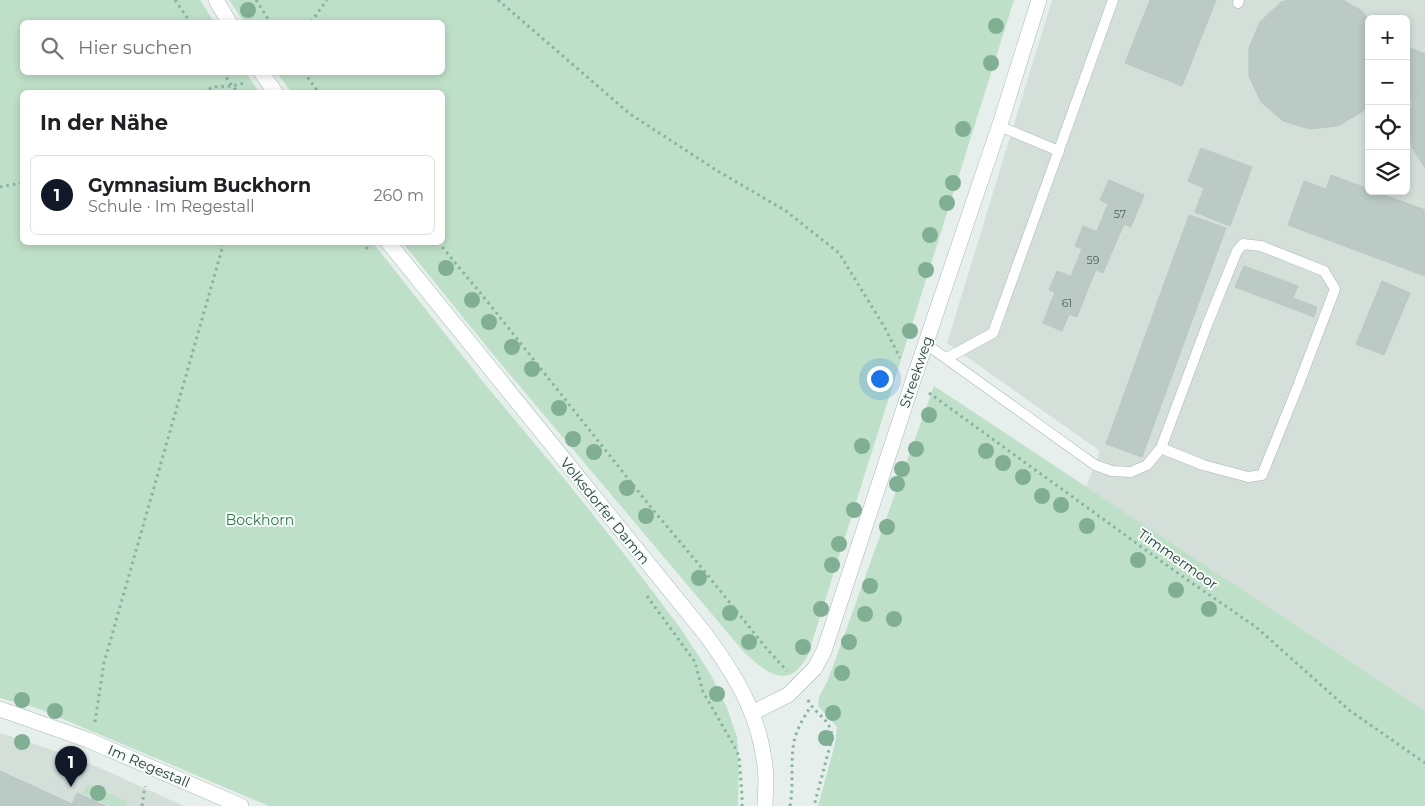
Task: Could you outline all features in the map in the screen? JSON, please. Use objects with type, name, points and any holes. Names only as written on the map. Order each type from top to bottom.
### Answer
[{"type":"street","points":[[216,0],[229,20]]},
{"type":"street","name":"Streekweg","points":[[752,713],[788,695],[815,668],[824,651],[999,126],[1039,0]]},
{"type":"street","points":[[263,75],[274,90]]},
{"type":"street","name":"Volksdorfer Damm","points":[[390,245],[706,635],[740,685],[758,730],[765,765],[765,806]]},
{"type":"street","name":"Im Regestall","points":[[0,709],[88,740],[241,806]]},
{"type":"lane","points":[[947,358],[993,333],[1113,0]]},
{"type":"lane","points":[[999,126],[1058,151]]},
{"type":"lane","points":[[926,344],[1094,465],[1112,471],[1131,472],[1147,465],[1161,448],[1233,260],[1243,244],[1261,246],[1324,270],[1335,288],[1262,475],[1248,477],[1203,466],[1161,448]]},
{"type":"path","points":[[174,0],[189,20]]},
{"type":"path","points":[[256,0],[269,20]]},
{"type":"path","points":[[313,20],[328,0]]},
{"type":"path","points":[[498,0],[630,114],[716,170],[786,211],[840,253],[885,328],[913,381]]},
{"type":"path","points":[[225,75],[236,90]]},
{"type":"path","points":[[306,75],[317,90]]},
{"type":"path","points":[[207,90],[213,87],[246,83]]},
{"type":"path","points":[[0,187],[20,183]]},
{"type":"path","points":[[88,740],[97,710],[104,664],[223,245]]},
{"type":"path","points":[[365,245],[374,256]]},
{"type":"path","points":[[440,245],[649,505],[708,574],[767,649],[799,685],[811,706],[826,720],[831,730],[832,738],[814,806]]},
{"type":"path","name":"Timmermoor","points":[[913,381],[1179,574],[1256,627],[1348,710],[1425,763]]},
{"type":"path","points":[[644,592],[695,662],[703,692],[739,756],[742,806]]},
{"type":"path","points":[[790,806],[794,741],[802,721],[811,706]]},
{"type":"shaded area","points":[[1052,0],[1425,0],[1425,711],[1086,487],[1100,451],[947,343]]},
{"type":"shaded area","points":[[0,733],[98,767],[184,806],[0,806]]},
{"type":"green space","name":"Bockhorn","points":[[0,0],[200,0],[213,20],[20,20],[20,75],[247,75],[258,90],[20,90],[20,245],[375,245],[484,383],[625,555],[681,629],[711,675],[727,708],[737,737],[739,768],[738,806],[269,806],[37,708],[0,698]]},
{"type":"green space","points":[[229,0],[1014,0],[808,655],[798,669],[784,676],[776,675],[761,667],[743,651],[491,352],[405,245],[445,245],[445,90],[290,90],[278,75],[445,75],[445,20],[243,20]]},
{"type":"green space","points":[[934,386],[1425,711],[1425,806],[818,806],[835,744],[837,727],[818,706],[819,697],[828,680]]},
{"type":"green space","points":[[87,784],[128,802],[126,806],[111,806],[83,793]]},
{"type":"building","points":[[1150,0],[1216,0],[1182,86],[1125,63]]},
{"type":"building","points":[[1289,0],[1343,0],[1362,11],[1365,15],[1365,108],[1338,126],[1310,129],[1283,121],[1261,102],[1249,76],[1249,48],[1260,22],[1281,2]]},
{"type":"building","points":[[1410,48],[1425,54],[1425,79],[1412,101],[1410,100]]},
{"type":"building","points":[[1425,79],[1425,168],[1412,147],[1410,112],[1412,101]]},
{"type":"building","points":[[1201,148],[1252,167],[1230,226],[1195,212],[1204,188],[1188,181]]},
{"type":"building","points":[[1331,175],[1365,188],[1365,195],[1385,195],[1425,210],[1425,276],[1288,225],[1304,181],[1326,189]]},
{"type":"building","points":[[1109,180],[1144,195],[1131,227],[1124,224],[1117,240],[1097,231],[1108,204],[1100,200]]},
{"type":"building","points":[[1189,215],[1226,228],[1142,457],[1106,444]]},
{"type":"building","points":[[1083,226],[1117,240],[1103,273],[1096,270],[1090,284],[1071,276],[1082,249],[1075,246]]},
{"type":"building","points":[[1244,266],[1298,286],[1293,298],[1317,307],[1314,317],[1235,287]]},
{"type":"building","points":[[1057,271],[1090,284],[1077,317],[1069,314],[1062,331],[1043,323],[1055,292],[1049,290]]},
{"type":"building","points":[[1382,281],[1410,293],[1384,355],[1356,344]]},
{"type":"building","points":[[0,771],[72,804],[77,793],[106,806],[0,806]]},
{"type":"place","name":"Gymnasium Buckhorn","points":[[71,787]]}]
